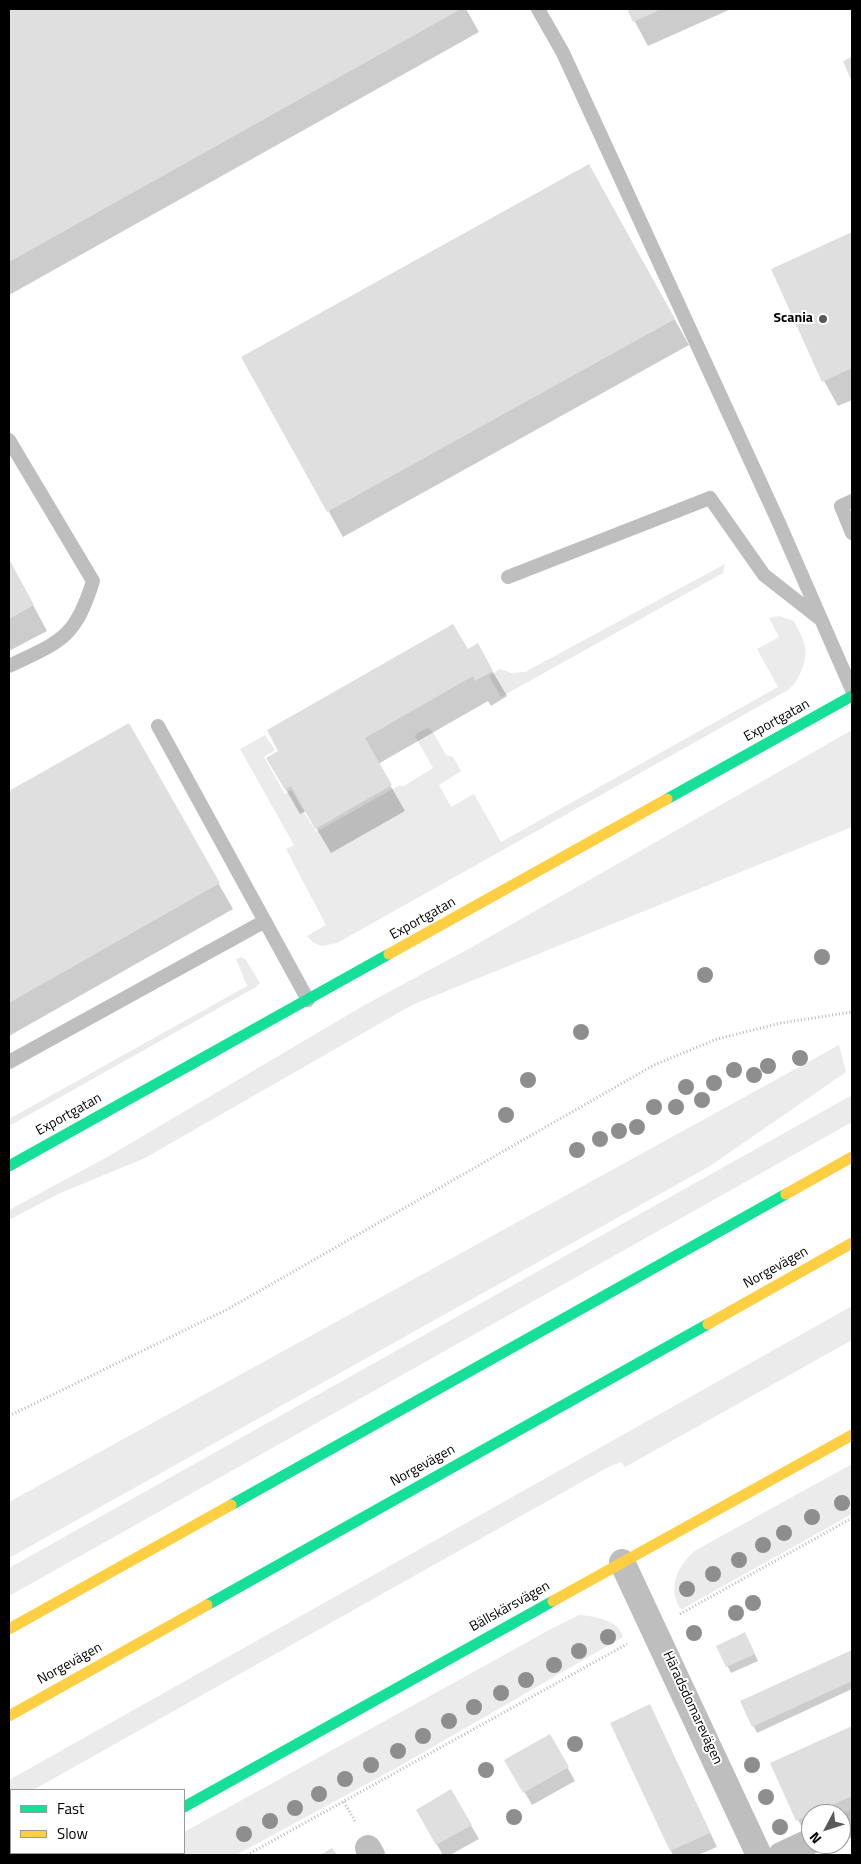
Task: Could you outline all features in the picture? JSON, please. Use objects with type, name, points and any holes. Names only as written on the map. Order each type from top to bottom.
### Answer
[{"type":"main road","name":"Exportgatan","points":[[9,1166],[852,696]]},
{"type":"main road","points":[[9,1629],[852,1157]]},
{"type":"main road","name":"Norgevägen","points":[[9,1716],[852,1243]]},
{"type":"main road","name":"Bällskärsvägen","points":[[185,1806],[852,1435]]},
{"type":"street","name":"Häradsdomarevägen","points":[[622,1562],[655,1628],[759,1855]]},
{"type":"street","points":[[781,1855],[801,1846]]},
{"type":"lane","points":[[538,9],[564,53],[779,523],[852,690]]},
{"type":"lane","points":[[9,440],[93,581],[79,619],[69,631],[57,642],[9,666]]},
{"type":"lane","points":[[508,576],[710,498],[764,575],[820,618]]},
{"type":"lane","points":[[852,501],[842,506],[852,533]]},
{"type":"lane","points":[[158,726],[308,1000]]},
{"type":"lane","points":[[9,1062],[265,921]]},
{"type":"path","points":[[9,1416],[228,1309],[654,1066],[717,1039],[781,1023],[852,1012]]},
{"type":"path","points":[[247,1855],[852,1518]]},
{"type":"shaded area","points":[[725,564],[723,573],[501,697],[489,676],[500,669],[511,673],[525,672]]},
{"type":"shaded area","points":[[779,616],[794,621],[802,637],[805,649],[800,675],[788,690],[337,943],[322,946],[314,943],[307,936],[326,925],[286,849],[294,845],[240,749],[265,735],[275,750],[264,757],[285,794],[291,790],[316,832],[398,786],[404,786],[433,768],[415,736],[417,733],[428,728],[433,732],[446,755],[453,757],[461,771],[439,785],[451,807],[474,794],[501,842],[778,687],[757,649],[779,637],[769,618]]},
{"type":"shaded area","points":[[852,730],[852,827],[412,1005],[145,1158],[58,1194],[9,1220],[9,1210],[109,1156],[363,1006],[472,947]]},
{"type":"shaded area","points":[[241,957],[246,960],[260,983],[256,987],[9,1126],[9,1119],[247,986],[236,959]]},
{"type":"shaded area","points":[[839,1045],[846,1072],[710,1166],[9,1558],[9,1502]]},
{"type":"shaded area","points":[[852,1095],[852,1122],[9,1596],[9,1568]]},
{"type":"shaded area","points":[[852,1306],[852,1340],[625,1467],[621,1462],[610,1466],[35,1789],[10,1789],[9,1804],[9,1780]]},
{"type":"shaded area","points":[[852,1464],[852,1514],[682,1609],[679,1607],[674,1591],[677,1576],[684,1562],[696,1550]]},
{"type":"shaded area","points":[[579,1615],[592,1616],[605,1620],[617,1627],[623,1637],[398,1767],[236,1855],[143,1855],[185,1854],[185,1831]]},
{"type":"building","points":[[9,9],[461,9],[9,262]]},
{"type":"building","points":[[627,9],[662,9],[633,22]]},
{"type":"building","points":[[852,57],[852,82],[843,61]]},
{"type":"building","points":[[589,164],[675,319],[327,512],[241,357]]},
{"type":"building","name":"Scania","points":[[852,232],[852,368],[822,382],[771,269]]},
{"type":"building","points":[[9,559],[34,605],[9,619]]},
{"type":"building","points":[[453,624],[468,649],[478,643],[493,671],[475,681],[473,676],[365,738],[392,785],[315,829],[291,786],[285,790],[266,758],[278,751],[267,730]]},
{"type":"building","points":[[129,723],[220,883],[9,1003],[9,791]]},
{"type":"building","points":[[745,1632],[755,1654],[726,1667],[716,1646]]},
{"type":"building","points":[[852,1650],[852,1681],[752,1727],[740,1701]]},
{"type":"building","points":[[650,1704],[710,1833],[670,1851],[610,1723]]},
{"type":"building","points":[[852,1726],[852,1796],[834,1804],[801,1804],[801,1819],[796,1821],[770,1763]]},
{"type":"building","points":[[550,1734],[569,1767],[523,1793],[504,1760]]},
{"type":"building","points":[[451,1789],[472,1825],[436,1845],[416,1810]]},
{"type":"building","points":[[332,1848],[337,1855],[320,1855]]},
{"type":"traffic: fast","points":[[667,799],[852,696]]},
{"type":"traffic: fast","points":[[9,1166],[389,954]]},
{"type":"traffic: fast","points":[[231,1505],[786,1194]]},
{"type":"traffic: fast","points":[[207,1605],[708,1324]]},
{"type":"traffic: fast","points":[[185,1806],[553,1601]]},
{"type":"traffic: slow","points":[[389,954],[667,799]]},
{"type":"traffic: slow","points":[[786,1194],[852,1157]]},
{"type":"traffic: slow","points":[[708,1324],[852,1243]]},
{"type":"traffic: slow","points":[[553,1601],[852,1435]]},
{"type":"traffic: slow","points":[[9,1629],[231,1505]]},
{"type":"traffic: slow","points":[[9,1716],[207,1605]]},
{"type":"place","name":"Scania","points":[[823,319]]}]
